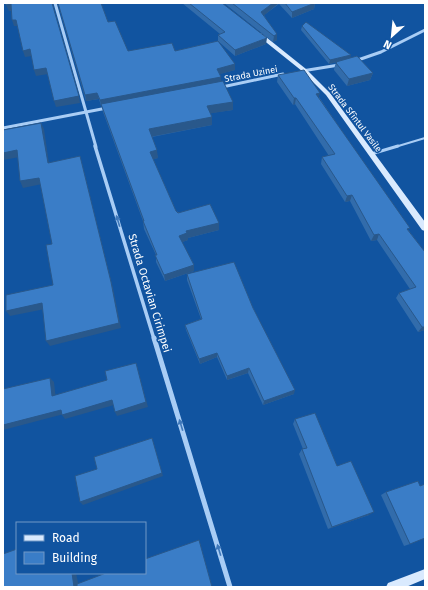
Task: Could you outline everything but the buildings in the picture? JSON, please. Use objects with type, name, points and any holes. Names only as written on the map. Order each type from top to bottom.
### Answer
[{"type":"street","name":"Strada Octavian Cirimpei","points":[[55,3],[85,112],[230,587]]},
{"type":"street","name":"Strada Sfîntul Vasile","points":[[255,30],[304,70],[328,94],[425,228]]},
{"type":"street","points":[[351,62],[381,52],[425,30]]},
{"type":"street","points":[[297,72],[344,64]]},
{"type":"street","name":"Strada Uzinei","points":[[215,88],[289,73]]},
{"type":"street","points":[[3,128],[108,108]]},
{"type":"street","points":[[392,587],[425,574]]},
{"type":"lane","points":[[371,154],[425,138]]}]
